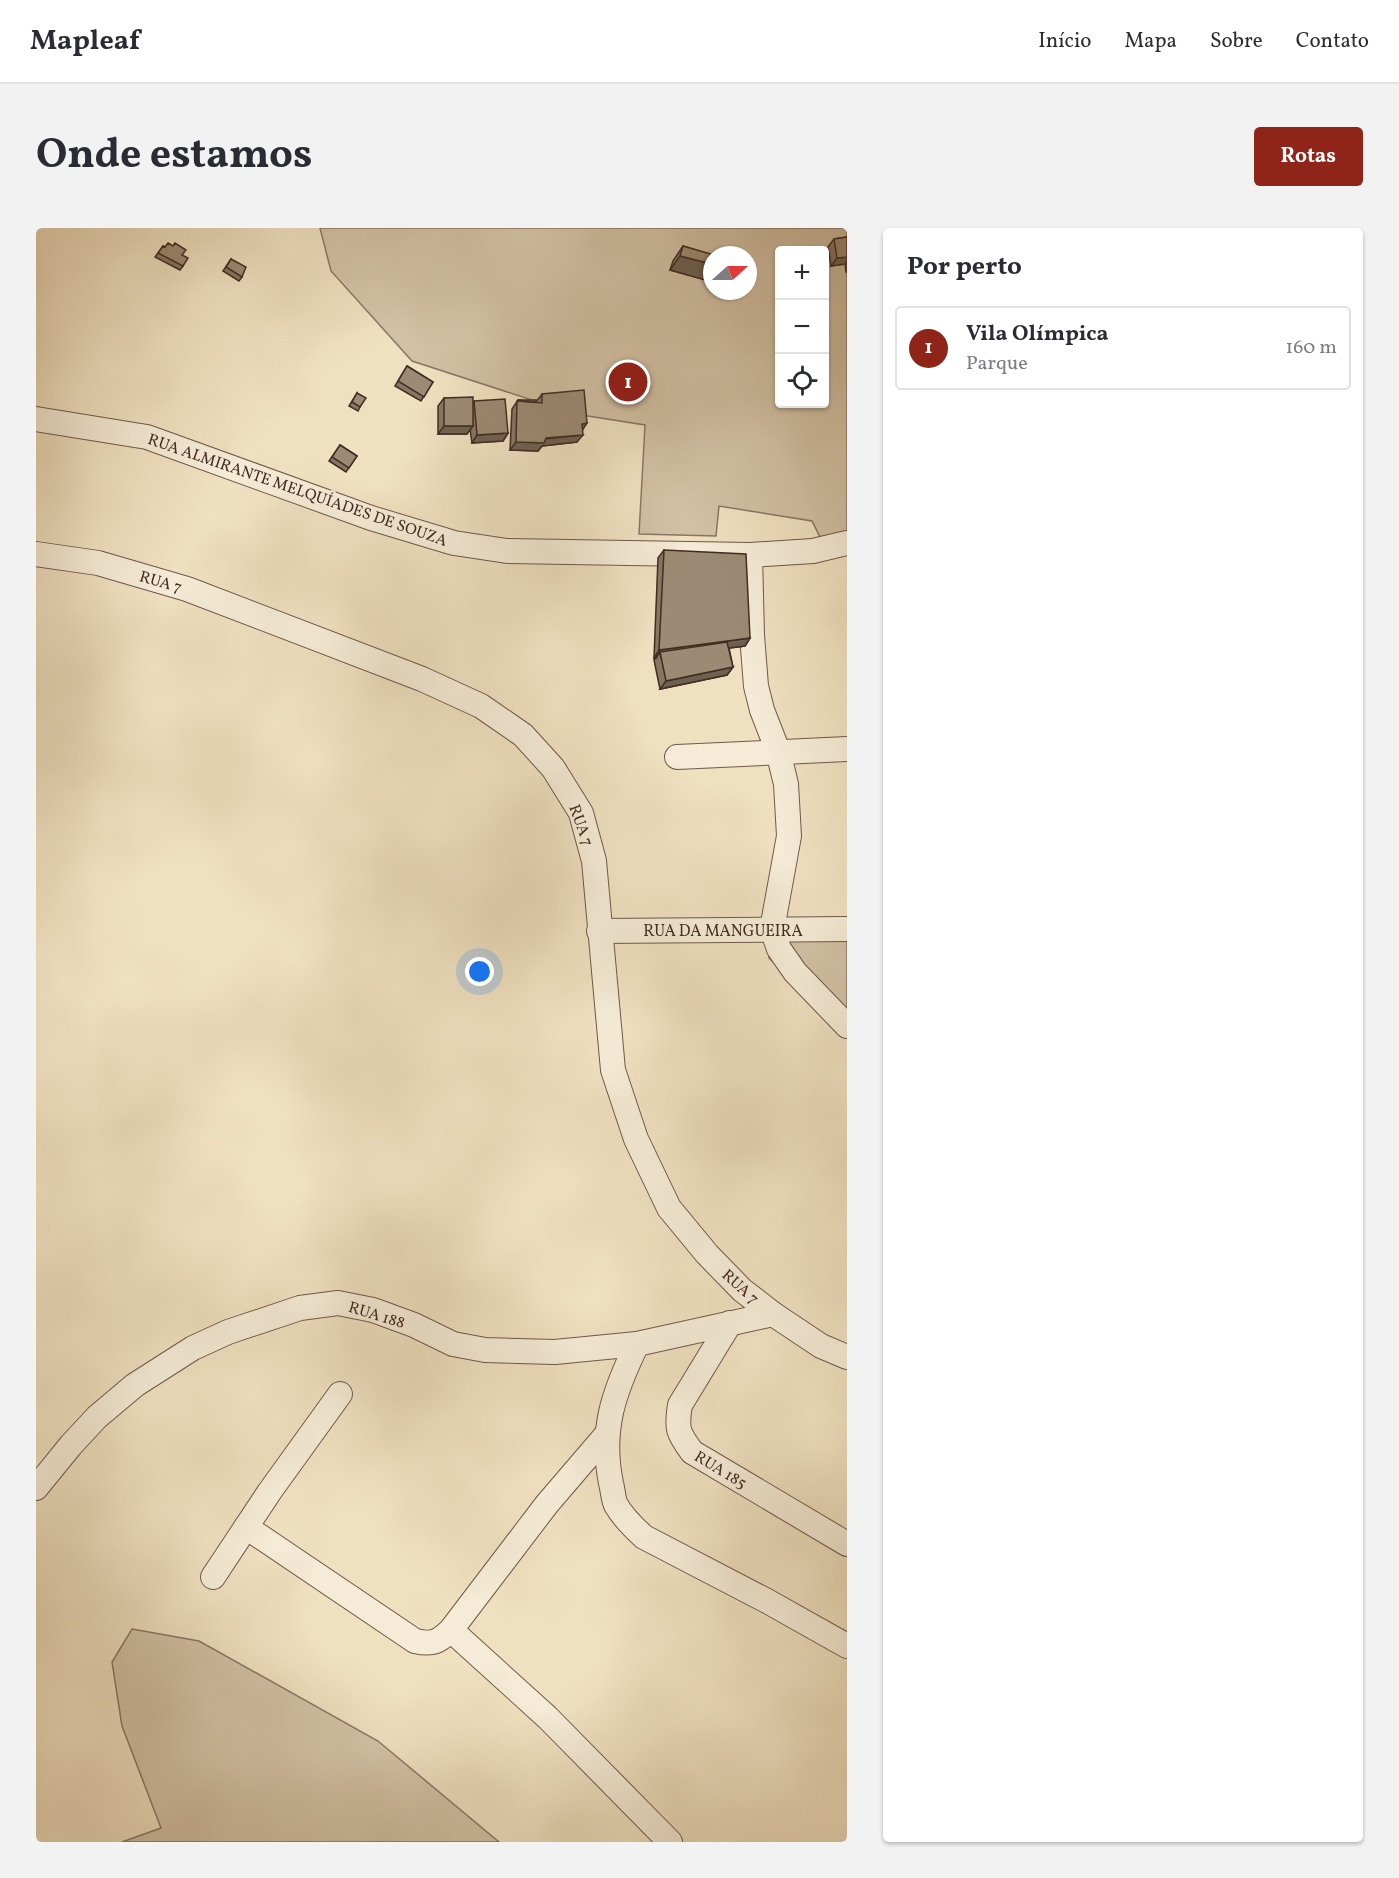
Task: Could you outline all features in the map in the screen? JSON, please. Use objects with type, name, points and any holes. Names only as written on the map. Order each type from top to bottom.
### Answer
[{"type":"street","name":"RUA ALMIRANTE MELQUÍADES DE SOUZA","points":[[36,418],[147,437],[371,518],[454,543],[507,551],[750,555],[813,551],[847,543]]},
{"type":"street","name":"RUA 7","points":[[36,554],[98,563],[188,589],[422,679],[481,706],[523,735],[553,768],[581,813],[594,861],[613,1070],[636,1139],[669,1208],[707,1254],[742,1290],[821,1346],[847,1357]]},
{"type":"street","points":[[750,555],[756,686],[762,710],[778,751],[786,784],[789,836],[772,929],[779,950],[795,972],[847,1026]]},
{"type":"street","points":[[677,757],[847,749]]},
{"type":"street","name":"RUA DA MANGUEIRA","points":[[599,931],[847,929]]},
{"type":"street","name":"RUA 188","points":[[36,1488],[71,1445],[98,1417],[135,1385],[193,1348],[228,1332],[300,1308],[338,1303],[373,1310],[414,1325],[453,1344],[485,1350],[555,1352],[637,1344],[773,1314]]},
{"type":"street","name":"RUA 185","points":[[730,1323],[680,1405],[678,1420],[680,1436],[692,1452],[847,1544]]},
{"type":"street","points":[[637,1344],[621,1376],[607,1434],[609,1470],[616,1504],[631,1525],[644,1537],[767,1601],[847,1646]]},
{"type":"street","points":[[213,1577],[270,1491],[340,1394]]},
{"type":"street","points":[[246,1527],[415,1641],[428,1644],[436,1642],[451,1630],[547,1504],[607,1434]]},
{"type":"street","points":[[451,1630],[548,1718],[670,1842]]},
{"type":"shaded area","points":[[320,228],[847,228],[847,541],[825,547],[812,521],[719,506],[716,536],[639,534],[645,425],[575,414],[412,361],[331,271]]},
{"type":"shaded area","points":[[772,929],[847,929],[847,1035],[769,958]]},
{"type":"shaded area","points":[[132,1629],[199,1641],[378,1741],[499,1842],[122,1842],[161,1828],[122,1726],[112,1662]]},
{"type":"building","points":[[847,237],[847,257],[837,258],[834,239]]},
{"type":"building","points":[[168,243],[173,246],[175,243],[186,250],[182,255],[188,258],[183,266],[158,253]]},
{"type":"building","points":[[683,246],[703,252],[703,262],[680,256]]},
{"type":"building","points":[[231,259],[246,267],[242,277],[226,267]]},
{"type":"building","points":[[407,366],[433,382],[424,397],[398,381]]},
{"type":"building","points":[[584,390],[587,423],[582,424],[583,435],[546,438],[544,443],[516,442],[517,401],[542,403],[542,394]]},
{"type":"building","points":[[357,393],[366,398],[360,407],[352,402]]},
{"type":"building","points":[[473,397],[473,426],[444,426],[444,398]]},
{"type":"building","points":[[505,399],[508,433],[477,435],[474,401]]},
{"type":"building","points":[[536,400],[536,402],[518,401]]},
{"type":"building","points":[[340,445],[357,456],[349,468],[332,457]]},
{"type":"building","points":[[664,550],[746,554],[750,638],[659,650]]},
{"type":"building","points":[[727,642],[733,667],[666,681],[660,652]]},
{"type":"place","name":"Vila Olímpica","points":[[628,382]]}]
